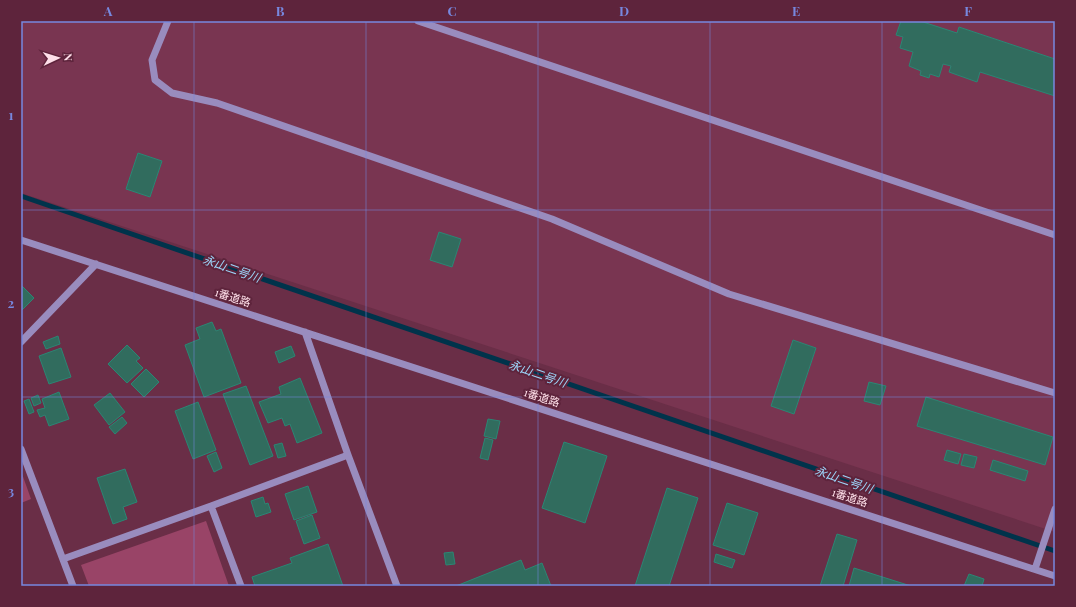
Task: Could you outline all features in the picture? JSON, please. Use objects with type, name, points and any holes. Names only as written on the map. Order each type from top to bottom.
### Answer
[{"type":"street","points":[[168,21],[152,60],[155,80],[172,93],[217,103],[552,219],[729,294],[1055,393]]},
{"type":"street","points":[[418,21],[1055,235]]},
{"type":"street","name":"1番道路","points":[[21,240],[1055,576]]},
{"type":"street","points":[[21,342],[96,264]]},
{"type":"street","points":[[305,332],[348,455],[397,586]]},
{"type":"street","points":[[21,449],[73,586]]},
{"type":"street","points":[[63,559],[348,455]]},
{"type":"street","points":[[211,506],[241,586]]},
{"type":"street","points":[[1035,569],[1055,509]]},
{"type":"shaded area","points":[[21,21],[1055,21],[1055,532],[21,193]]},
{"type":"shaded area","points":[[21,471],[31,499],[21,503]]},
{"type":"shaded area","points":[[206,521],[229,586],[89,586],[81,565]]},
{"type":"building","points":[[901,21],[920,21],[957,33],[959,27],[1055,59],[1055,96],[980,72],[977,82],[949,72],[951,66],[943,64],[939,77],[930,74],[929,78],[920,75],[921,71],[909,66],[913,52],[900,48],[903,37],[896,35]]},
{"type":"building","points":[[138,153],[162,161],[150,197],[126,189]]},
{"type":"building","points":[[439,232],[461,239],[452,267],[430,260]]},
{"type":"building","points":[[21,285],[34,298],[21,311]]},
{"type":"building","points":[[212,322],[216,331],[221,329],[241,383],[204,397],[185,345],[200,339],[196,328]]},
{"type":"building","points":[[58,336],[60,344],[46,349],[43,342]]},
{"type":"building","points":[[793,340],[816,348],[794,414],[771,406]]},
{"type":"building","points":[[127,345],[140,358],[136,361],[143,368],[127,383],[108,364]]},
{"type":"building","points":[[291,346],[295,356],[279,363],[275,352]]},
{"type":"building","points":[[61,348],[71,377],[49,384],[39,356]]},
{"type":"building","points":[[146,369],[159,382],[144,397],[131,384]]},
{"type":"building","points":[[300,378],[322,433],[297,443],[290,424],[285,426],[282,418],[268,423],[259,402],[281,394],[279,387]]},
{"type":"building","points":[[869,382],[886,386],[880,405],[864,401]]},
{"type":"building","points":[[246,386],[273,456],[250,465],[223,394]]},
{"type":"building","points":[[59,392],[69,419],[49,426],[45,415],[40,417],[37,410],[45,408],[42,399]]},
{"type":"building","points":[[110,393],[125,412],[109,425],[94,405]]},
{"type":"building","points":[[38,395],[41,403],[34,406],[31,398]]},
{"type":"building","points":[[926,397],[1053,437],[1045,465],[917,426]]},
{"type":"building","points":[[29,399],[34,412],[29,414],[24,401]]},
{"type":"building","points":[[198,402],[216,450],[193,459],[175,411]]},
{"type":"building","points":[[122,417],[127,423],[115,434],[109,427]]},
{"type":"building","points":[[488,419],[500,421],[496,439],[484,436]]},
{"type":"building","points":[[485,438],[493,440],[488,460],[480,458]]},
{"type":"building","points":[[564,442],[607,456],[585,523],[542,508]]},
{"type":"building","points":[[282,443],[286,456],[278,458],[274,445]]},
{"type":"building","points":[[947,450],[961,454],[958,464],[944,460]]},
{"type":"building","points":[[216,452],[222,468],[214,472],[207,456]]},
{"type":"building","points":[[964,454],[977,457],[974,468],[961,465]]},
{"type":"building","points":[[993,460],[1028,471],[1025,481],[990,470]]},
{"type":"building","points":[[125,469],[137,502],[123,507],[127,519],[113,524],[97,478]]},
{"type":"building","points":[[308,486],[317,512],[294,520],[285,494]]},
{"type":"building","points":[[667,488],[698,498],[669,586],[635,586]]},
{"type":"building","points":[[263,497],[265,504],[268,503],[271,512],[256,517],[251,501]]},
{"type":"building","points":[[727,503],[758,513],[744,555],[713,545]]},
{"type":"building","points":[[312,515],[320,538],[304,544],[296,521]]},
{"type":"building","points":[[837,534],[857,540],[843,586],[820,586]]},
{"type":"building","points":[[328,544],[343,586],[255,586],[252,577],[292,563],[290,558]]},
{"type":"building","points":[[453,552],[455,564],[446,565],[444,553]]},
{"type":"building","points":[[716,554],[735,560],[732,568],[714,562]]},
{"type":"building","points":[[521,560],[525,570],[542,563],[551,586],[456,586]]},
{"type":"building","points":[[854,568],[911,586],[849,586]]},
{"type":"building","points":[[969,574],[984,579],[982,586],[964,586]]},
{"type":"waterway","name":"永山二号川","points":[[21,196],[1055,551]]}]
